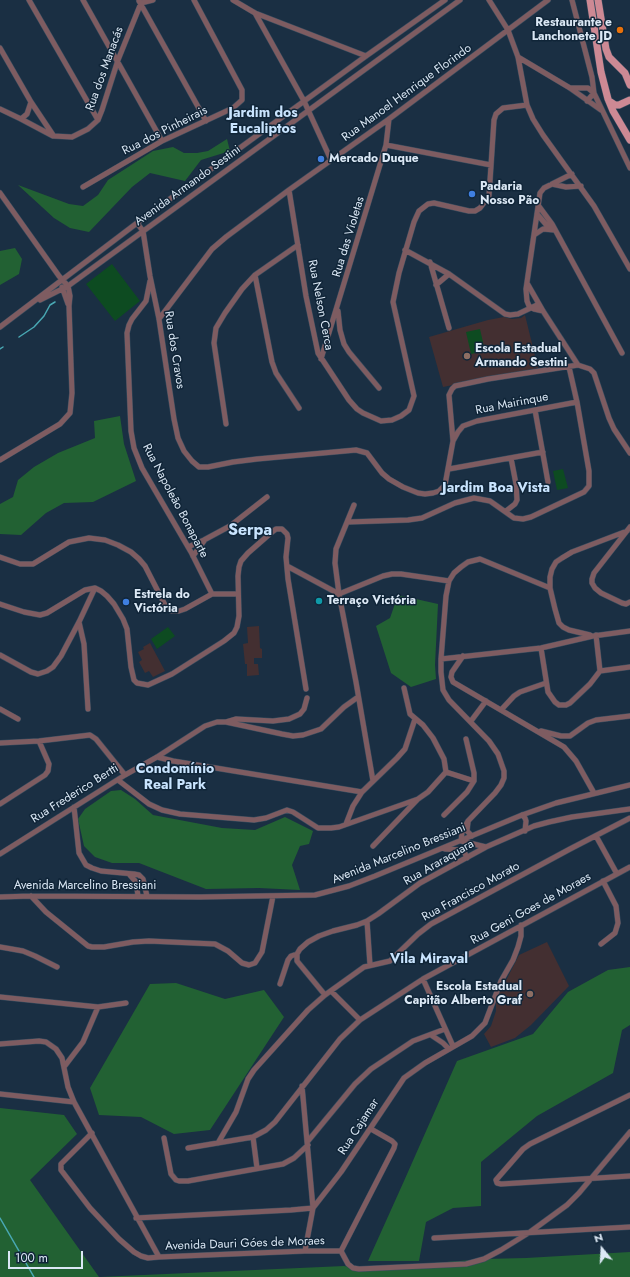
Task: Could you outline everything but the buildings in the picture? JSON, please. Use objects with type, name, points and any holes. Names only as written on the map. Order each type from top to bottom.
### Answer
[{"type":"main road","points":[[590,0],[601,72],[608,99],[613,111],[630,140]]},
{"type":"main road","points":[[598,0],[606,49],[609,57],[625,73],[630,85]]},
{"type":"main road","points":[[616,63],[630,68]]},
{"type":"main road","points":[[608,99],[612,103],[619,105],[630,100]]},
{"type":"street","points":[[29,0],[98,120]]},
{"type":"street","points":[[83,0],[118,60],[162,141]]},
{"type":"street","points":[[153,0],[140,1],[206,121]]},
{"type":"street","name":"Rua dos Pinheirais","points":[[82,187],[162,141],[233,108],[242,100],[242,90],[236,77],[194,0]]},
{"type":"street","points":[[233,0],[255,13],[366,56]]},
{"type":"street","name":"Avenida Armando Sestini","points":[[30,305],[61,279],[136,223],[445,0]]},
{"type":"street","name":"Avenida Armando Sestini","points":[[30,305],[66,287],[460,0]]},
{"type":"street","points":[[489,0],[508,30],[518,57],[527,105],[534,119],[543,135],[581,186],[630,269]]},
{"type":"street","name":"Rua Manoel Henrique Florindo","points":[[159,318],[186,286],[212,249],[289,190],[389,119],[548,0]]},
{"type":"street","points":[[572,0],[592,77],[594,93],[630,168]]},
{"type":"street","name":"Rua dos Manacás","points":[[0,109],[53,136],[72,136],[88,129],[98,120],[140,1]]},
{"type":"street","points":[[255,13],[309,110],[331,160]]},
{"type":"street","points":[[0,48],[31,102],[53,136]]},
{"type":"street","points":[[518,57],[570,88],[603,112]]},
{"type":"street","points":[[581,97],[592,77]]},
{"type":"street","points":[[570,88],[586,88],[590,89],[594,93]]},
{"type":"street","points":[[587,101],[594,93]]},
{"type":"street","points":[[21,119],[27,114],[31,102]]},
{"type":"street","name":"Rua Nelson Cerca","points":[[289,190],[315,344],[321,359],[349,400],[363,413],[381,421],[392,420],[401,416],[408,410],[414,396],[414,390],[393,302],[394,292],[405,250],[414,222],[419,211],[423,207],[434,203],[469,211],[475,211],[480,208],[489,196],[494,120],[496,114],[503,108],[527,105]]},
{"type":"street","name":"Rua das Violetas","points":[[321,359],[338,308],[386,145],[389,119]]},
{"type":"street","points":[[386,145],[491,165]]},
{"type":"street","points":[[522,311],[526,298],[533,236],[541,190],[572,174]]},
{"type":"street","points":[[551,184],[566,187],[581,186]]},
{"type":"street","points":[[0,193],[66,287],[69,306],[72,393],[70,413],[60,424],[0,460]]},
{"type":"street","points":[[538,205],[549,219],[552,229],[622,353]]},
{"type":"street","points":[[537,214],[552,229]]},
{"type":"street","points":[[136,223],[143,231]]},
{"type":"street","points":[[533,236],[539,230],[552,229]]},
{"type":"street","name":"Rua dos Cravos","points":[[143,231],[150,276],[159,318],[178,438],[184,451],[192,462],[199,467],[208,467],[257,459],[356,450],[362,451],[370,456],[382,473],[389,479],[403,487],[425,494],[433,493],[442,489],[445,485],[449,469]]},
{"type":"street","points":[[226,424],[214,343],[216,328],[242,289],[255,275],[298,245]]},
{"type":"street","points":[[405,250],[430,262],[449,274],[505,314],[513,315],[539,304]]},
{"type":"street","points":[[430,262],[449,328]]},
{"type":"street","points":[[436,285],[449,274]]},
{"type":"street","points":[[255,275],[272,362],[276,372],[299,408]]},
{"type":"street","name":"Rua Napoleão Bonaparte","points":[[150,276],[146,301],[132,319],[128,332],[132,441],[142,468],[194,556],[212,594]]},
{"type":"street","points":[[527,283],[542,311],[578,366]]},
{"type":"street","points":[[526,298],[533,295]]},
{"type":"street","points":[[526,298],[531,308],[542,311]]},
{"type":"street","points":[[0,327],[30,305]]},
{"type":"street","points":[[338,308],[340,330],[344,344],[379,388]]},
{"type":"street","points":[[543,452],[449,469],[453,441],[449,395],[452,388],[463,384],[488,379],[569,367],[578,366],[590,369],[594,373],[614,429],[630,453]]},
{"type":"street","points":[[348,522],[408,520],[422,518],[455,503],[474,498],[490,501],[514,518],[523,519],[531,517],[574,497],[587,489],[590,480],[589,471],[577,402],[569,367]]},
{"type":"street","name":"Rua Mairinque","points":[[453,441],[458,432],[468,424],[477,421],[577,402]]},
{"type":"street","points":[[535,410],[548,482]]},
{"type":"street","points":[[506,511],[515,504],[518,494],[511,458]]},
{"type":"street","points":[[188,547],[230,526],[267,496]]},
{"type":"street","points":[[354,505],[336,548],[335,556],[339,594],[373,781]]},
{"type":"street","points":[[0,604],[24,612],[40,615],[55,609],[81,592],[95,588],[107,596],[123,619],[127,629],[132,676],[137,683],[142,685],[154,683],[172,674],[231,636],[237,627],[239,616],[239,567],[248,553],[272,532],[279,528],[287,534],[287,566],[306,689]]},
{"type":"street","points":[[595,636],[569,630],[563,627],[557,618],[550,588],[550,577],[556,562],[562,558],[572,552],[628,529]]},
{"type":"street","points":[[628,529],[594,573],[592,583],[601,593],[628,603]]},
{"type":"street","points":[[0,558],[20,564],[33,564],[69,542],[89,538],[105,540],[118,544],[139,559],[145,566],[165,605],[171,611],[179,612],[212,594],[238,594]]},
{"type":"street","points":[[608,538],[614,548]]},
{"type":"street","points":[[194,556],[204,540]]},
{"type":"street","points":[[486,847],[461,841],[462,832],[468,821],[495,794],[504,778],[504,771],[498,754],[489,741],[445,694],[441,682],[441,659],[446,596],[449,581],[454,573],[468,562],[480,559],[550,588]]},
{"type":"street","points":[[287,566],[339,594]]},
{"type":"street","points":[[339,594],[383,576],[392,574],[449,581]]},
{"type":"street","points":[[0,655],[31,672],[43,673],[53,667],[61,656],[95,588]]},
{"type":"street","points":[[79,622],[84,644],[88,709]]},
{"type":"street","points":[[441,659],[541,648],[595,636],[630,632]]},
{"type":"street","points":[[541,648],[546,683],[550,697],[559,705],[566,705],[577,697],[596,677],[600,670],[595,636]]},
{"type":"street","points":[[463,656],[452,672],[451,680],[455,684],[537,731],[571,753],[594,793]]},
{"type":"street","points":[[600,670],[630,667]]},
{"type":"street","points":[[501,710],[520,692],[546,683]]},
{"type":"street","points":[[404,688],[409,710],[415,719],[423,725],[433,738],[444,759],[446,772]]},
{"type":"street","name":"Rua Frederico Bertti","points":[[0,854],[205,726],[216,722],[226,722],[293,736],[303,735],[321,729],[344,707],[358,697]]},
{"type":"street","name":"Rua Frederico Bertti","points":[[226,722],[236,719],[273,721],[290,719],[300,714],[304,709],[307,698]]},
{"type":"street","points":[[471,721],[486,701]]},
{"type":"street","points":[[0,709],[18,719]]},
{"type":"street","points":[[537,731],[561,736],[570,736],[588,723],[596,720],[630,716]]},
{"type":"street","points":[[346,824],[353,806],[362,792],[405,749],[415,719]]},
{"type":"street","points":[[1,744],[87,735],[93,736],[103,746],[125,775]]},
{"type":"street","points":[[444,815],[467,792],[474,781],[474,773],[466,739]]},
{"type":"street","points":[[0,804],[45,775],[48,771],[49,764],[39,741]]},
{"type":"street","points":[[157,757],[173,761],[362,792]]},
{"type":"street","points":[[446,772],[474,781]]},
{"type":"street","points":[[373,846],[418,799],[428,792],[446,772]]},
{"type":"street","points":[[118,780],[149,804],[162,810],[180,814],[254,820],[287,810],[294,812],[318,828],[331,828],[346,824],[418,799]]},
{"type":"street","name":"Avenida Marcelino Bressiani","points":[[0,897],[302,896],[328,892],[375,876],[556,802],[630,785]]},
{"type":"street","points":[[74,807],[78,853],[86,865],[101,871],[137,874],[141,877],[145,884],[147,896]]},
{"type":"street","name":"Rua Araraquara","points":[[280,984],[288,960],[291,956],[297,954],[300,949],[319,936],[367,921],[420,883],[486,847],[549,822],[572,816],[630,809]]},
{"type":"street","points":[[522,815],[526,821],[525,831]]},
{"type":"street","name":"Rua Francisco Morato","points":[[218,1143],[236,1112],[248,1079],[254,1070],[308,1010],[325,995],[361,969],[370,965],[390,961],[418,934],[431,924],[570,848],[630,818]]},
{"type":"street","points":[[468,821],[467,831],[472,836]]},
{"type":"street","points":[[596,836],[617,874]]},
{"type":"street","points":[[440,849],[461,850],[466,853],[467,858]]},
{"type":"street","name":"Rua Geni Goes de Moraes","points":[[253,1137],[266,1130],[275,1122],[340,1039],[360,1020],[423,979],[630,867]]},
{"type":"street","points":[[129,874],[136,882],[138,896]]},
{"type":"street","points":[[601,944],[615,933],[618,923],[616,906],[602,881]]},
{"type":"street","points":[[31,896],[46,912],[92,948],[149,941],[215,944],[228,951],[242,963],[249,965],[255,963],[262,952],[273,896]]},
{"type":"street","points":[[367,921],[370,965]]},
{"type":"street","name":"Rua Cajamar","points":[[313,1208],[331,1186],[371,1129],[404,1078],[425,1063],[472,1036],[485,1023],[501,981],[513,960],[518,947],[521,936],[521,925]]},
{"type":"street","points":[[0,947],[23,951],[57,967]]},
{"type":"street","points":[[297,954],[296,961],[325,995]]},
{"type":"street","points":[[423,979],[445,1029],[451,1048]]},
{"type":"street","points":[[331,991],[360,1020]]},
{"type":"street","points":[[0,997],[98,1007],[126,1003]]},
{"type":"street","points":[[64,1067],[82,1042],[98,1007]]},
{"type":"street","points":[[164,1138],[171,1174],[176,1180],[179,1181],[188,1181],[283,1164],[294,1158],[308,1143],[362,1076],[404,1046],[445,1029]]},
{"type":"street","points":[[431,1035],[451,1048]]},
{"type":"street","name":"Avenida Dauri Góes de Moraes","points":[[0,1044],[39,1041],[46,1042],[56,1049],[62,1058],[68,1087],[74,1102],[136,1218],[159,1257],[341,1251]]},
{"type":"street","points":[[302,1086],[313,1208],[305,1251]]},
{"type":"street","points":[[0,1094],[74,1102]]},
{"type":"street","points":[[630,1095],[530,1144],[522,1150],[497,1178],[496,1182],[501,1184],[630,1176]]},
{"type":"street","points":[[371,1129],[392,1140],[395,1144],[341,1251],[348,1264],[353,1268],[359,1269],[466,1264],[484,1259],[530,1232],[567,1205],[630,1132]]},
{"type":"street","points":[[92,1134],[61,1164],[61,1170],[90,1208],[119,1239],[141,1256],[148,1258],[159,1257]]},
{"type":"street","points":[[188,1148],[253,1137],[257,1168]]},
{"type":"street","points":[[136,1218],[200,1216],[313,1208]]},
{"type":"street","points":[[434,1238],[630,1227]]},
{"type":"shaded area","name":"Escola Estadual Armando Sestini","points":[[525,315],[538,368],[443,387],[429,337],[488,320],[504,317],[512,319],[521,318]]},
{"type":"shaded area","points":[[259,626],[262,658],[254,658],[254,664],[258,664],[259,675],[247,676],[247,664],[245,664],[243,644],[248,643],[247,627]]},
{"type":"shaded area","points":[[150,643],[165,671],[153,677],[149,671],[145,673],[139,662],[142,660],[138,652]]},
{"type":"shaded area","name":"Escola Estadual Capitão Alberto Graf","points":[[547,942],[569,986],[531,1025],[515,1038],[491,1047],[484,1034],[491,1026],[496,1011],[496,1000],[519,955]]},
{"type":"green space","points":[[227,139],[230,151],[201,160],[185,181],[150,173],[132,187],[89,232],[70,228],[54,218],[18,185],[69,204],[83,206],[98,195],[108,180],[153,151],[173,147],[184,153],[197,153],[208,151]]},
{"type":"green space","points":[[15,248],[22,259],[19,274],[0,285],[0,251]]},
{"type":"green space","points":[[112,264],[140,301],[115,321],[86,284]]},
{"type":"green space","points":[[480,329],[485,351],[471,354],[466,332]]},
{"type":"green space","points":[[120,416],[124,444],[136,481],[93,502],[64,503],[46,513],[21,535],[0,534],[0,504],[13,497],[18,480],[34,467],[58,453],[95,438],[94,421]]},
{"type":"green space","points":[[563,469],[568,488],[557,490],[553,471]]},
{"type":"green space","points":[[398,595],[438,604],[435,665],[436,679],[411,687],[391,673],[376,626],[390,618]]},
{"type":"green space","points":[[168,627],[175,636],[157,649],[151,639]]},
{"type":"green space","points":[[121,790],[135,799],[153,815],[222,828],[255,830],[285,817],[313,831],[309,844],[300,846],[292,865],[300,890],[259,888],[206,889],[139,863],[112,863],[95,857],[84,846],[78,819],[85,809],[111,791]]},
{"type":"green space","points":[[630,967],[630,1025],[622,1030],[613,1073],[537,1116],[481,1162],[481,1206],[453,1208],[426,1222],[419,1261],[368,1261],[457,1061],[533,1034],[568,992],[608,970]]},
{"type":"green space","points":[[176,983],[225,999],[264,990],[284,1017],[210,1130],[174,1134],[141,1117],[99,1115],[90,1088],[150,984]]},
{"type":"green space","points":[[0,1108],[64,1115],[77,1134],[30,1180],[99,1277],[0,1277]]},
{"type":"green space","points":[[630,1252],[630,1277],[99,1277],[344,1266],[359,1269],[484,1259]]},
{"type":"waterway","points":[[19,337],[34,327],[44,316],[50,305],[55,302]]},
{"type":"waterway","points":[[0,1218],[34,1277]]},
{"type":"place","name":"Restaurante e Lanchonete JD","points":[[620,30]]},
{"type":"place","name":"Mercado Duque","points":[[321,159]]},
{"type":"place","name":"Padaria Nosso Pão","points":[[472,194]]},
{"type":"place","name":"Escola Estadual Armando Sestini","points":[[467,356]]},
{"type":"place","name":"Terraço Victória","points":[[319,601]]},
{"type":"place","name":"Estrela do Victória","points":[[126,602]]},
{"type":"place","name":"Escola Estadual Capitão Alberto Graf","points":[[530,994]]},
{"type":"district","name":"Jardim dos Eucaliptos","points":[[263,122]]},
{"type":"district","name":"Jardim Boa Vista","points":[[496,489]]},
{"type":"district","name":"Serpa","points":[[250,531]]},
{"type":"district","name":"Condomínio Real Park","points":[[175,778]]},
{"type":"district","name":"Vila Miraval","points":[[429,960]]}]
